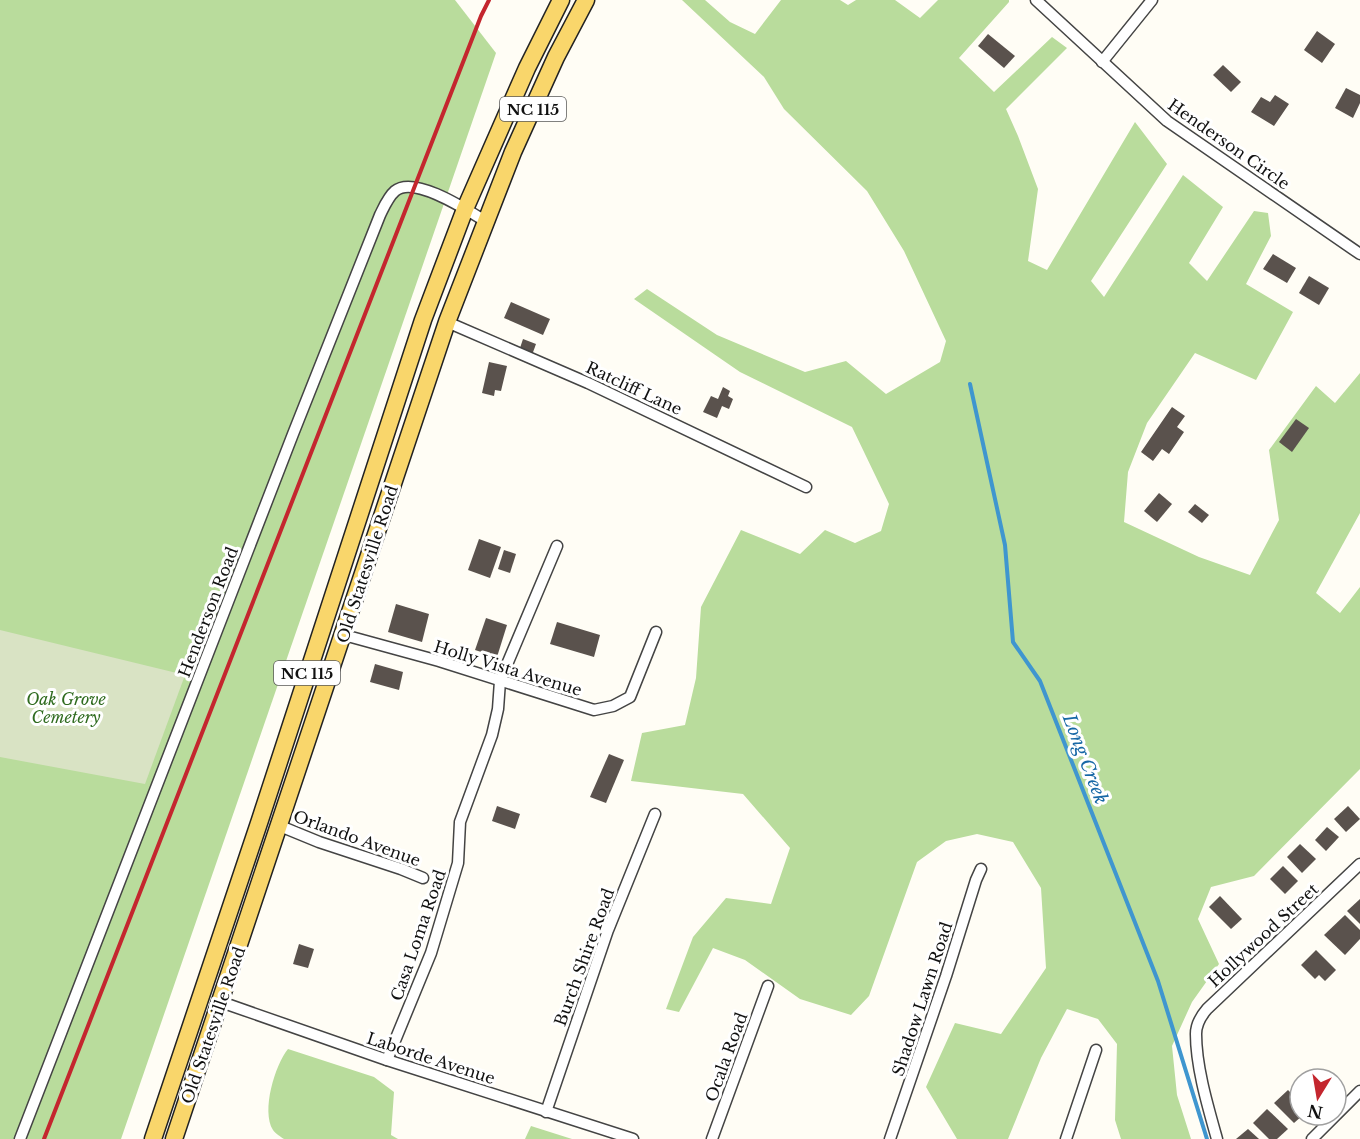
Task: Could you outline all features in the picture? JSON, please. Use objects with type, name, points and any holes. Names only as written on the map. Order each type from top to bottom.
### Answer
[{"type":"main road","name":"Old Statesville Road","points":[[153,1139],[423,320],[465,209],[527,68],[561,0]]},
{"type":"main road","name":"Old Statesville Road","points":[[174,1139],[447,322],[484,221],[522,131],[585,0]]},
{"type":"street","name":"Henderson Circle","points":[[1036,0],[1167,121],[1360,254]]},
{"type":"street","points":[[1102,62],[1152,0]]},
{"type":"street","name":"Henderson Road","points":[[21,1139],[380,215],[395,191],[405,187],[424,190],[447,199],[484,221]]},
{"type":"street","name":"Ratcliff Lane","points":[[447,322],[588,383],[806,487]]},
{"type":"street","name":"Casa Loma Road","points":[[387,1060],[431,953],[456,871],[460,851],[460,822],[492,735],[498,709],[500,681],[558,546]]},
{"type":"street","name":"Holly Vista Avenue","points":[[344,635],[439,661],[594,710],[613,706],[630,697],[656,632]]},
{"type":"street","name":"Burch Shire Road","points":[[546,1112],[609,930],[655,814]]},
{"type":"street","name":"Orlando Avenue","points":[[280,826],[423,878]]},
{"type":"street","name":"Hollywood Street","points":[[1217,1139],[1199,1064],[1196,1033],[1201,1017],[1360,864]]},
{"type":"street","name":"Shadow Lawn Road","points":[[890,1139],[981,869]]},
{"type":"street","name":"Ocala Road","points":[[712,1139],[768,986]]},
{"type":"street","name":"Laborde Avenue","points":[[221,1002],[387,1060],[633,1139]]},
{"type":"street","points":[[1066,1139],[1096,1050]]},
{"type":"street","points":[[1312,1139],[1360,1091]]},
{"type":"green space","points":[[0,0],[455,0],[496,53],[121,1139],[0,1139]]},
{"type":"green space","points":[[682,0],[705,0],[730,22],[755,34],[781,0],[840,0],[848,5],[856,0],[895,0],[920,18],[938,0],[1009,0],[959,58],[994,92],[1052,37],[1067,48],[1006,109],[1038,189],[1028,261],[1047,270],[1135,122],[1167,164],[1091,281],[1104,297],[1183,175],[1223,207],[1189,263],[1207,281],[1254,211],[1268,213],[1271,236],[1246,284],[1293,312],[1256,380],[1195,353],[1147,423],[1128,472],[1124,522],[1199,557],[1250,575],[1279,520],[1269,450],[1316,386],[1335,403],[1360,373],[1360,513],[1316,593],[1340,613],[1360,587],[1360,769],[1254,876],[1211,887],[1198,919],[1219,964],[1192,1002],[1172,1046],[1177,1095],[1191,1139],[1121,1139],[1115,1120],[1117,1044],[1098,1019],[1067,1009],[1041,1058],[1008,1139],[957,1139],[926,1087],[955,1023],[1001,1034],[1046,968],[1041,888],[1013,842],[977,834],[946,841],[917,862],[869,996],[851,1015],[800,999],[745,960],[713,948],[679,1012],[666,1009],[693,937],[726,898],[771,904],[790,848],[743,794],[631,781],[642,733],[685,725],[696,678],[701,607],[741,530],[800,554],[825,530],[855,543],[881,531],[889,504],[852,427],[740,372],[634,299],[647,289],[717,335],[805,372],[846,361],[886,394],[940,362],[946,341],[904,251],[867,191],[784,109],[764,77]]},
{"type":"green space","name":"Oak Grove Cemetery","points":[[0,630],[185,675],[145,784],[0,757]]},
{"type":"green space","points":[[288,1049],[374,1077],[394,1092],[391,1135],[398,1139],[284,1139],[277,1134],[270,1122],[269,1100],[278,1066]]},
{"type":"green space","points":[[531,1126],[572,1139],[525,1139]]},
{"type":"building","points":[[1317,31],[1335,44],[1322,63],[1304,50]]},
{"type":"building","points":[[988,34],[1015,56],[1004,68],[978,46]]},
{"type":"building","points":[[1223,65],[1241,82],[1231,92],[1213,75]]},
{"type":"building","points":[[1346,88],[1360,95],[1360,103],[1353,118],[1335,108]]},
{"type":"building","points":[[1275,95],[1289,104],[1274,126],[1251,112],[1261,97],[1270,102]]},
{"type":"building","points":[[1273,254],[1296,268],[1287,283],[1263,269]]},
{"type":"building","points":[[1309,276],[1329,288],[1319,305],[1299,293]]},
{"type":"building","points":[[511,302],[550,319],[543,335],[504,318]]},
{"type":"building","points":[[523,339],[536,344],[532,355],[519,351]]},
{"type":"building","points":[[489,362],[507,366],[501,391],[495,390],[494,396],[482,393]]},
{"type":"building","points":[[723,387],[730,391],[728,396],[733,399],[729,409],[722,406],[717,418],[703,412],[711,396],[718,399]]},
{"type":"building","points":[[1172,407],[1185,416],[1177,427],[1184,432],[1169,454],[1162,449],[1153,461],[1141,452]]},
{"type":"building","points":[[1296,419],[1309,428],[1292,452],[1279,442]]},
{"type":"building","points":[[1159,493],[1172,504],[1157,522],[1144,511]]},
{"type":"building","points":[[1195,504],[1209,515],[1202,523],[1188,512]]},
{"type":"building","points":[[479,539],[501,547],[490,578],[468,570]]},
{"type":"building","points":[[504,550],[516,554],[510,573],[498,569]]},
{"type":"building","points":[[396,604],[429,614],[422,642],[388,632]]},
{"type":"building","points":[[486,618],[507,625],[497,657],[475,650]]},
{"type":"building","points":[[557,622],[600,635],[594,657],[550,644]]},
{"type":"building","points":[[375,664],[403,672],[399,690],[370,682]]},
{"type":"building","points":[[609,754],[624,760],[606,803],[590,797]]},
{"type":"building","points":[[497,806],[520,814],[515,829],[492,821]]},
{"type":"building","points":[[1348,806],[1360,819],[1346,832],[1334,819]]},
{"type":"building","points":[[1327,827],[1339,837],[1326,851],[1315,840]]},
{"type":"building","points":[[1300,844],[1316,859],[1302,873],[1287,857]]},
{"type":"building","points":[[1283,866],[1298,881],[1285,894],[1270,879]]},
{"type":"building","points":[[1220,896],[1242,919],[1231,929],[1209,907]]},
{"type":"building","points":[[1360,899],[1360,924],[1347,911]]},
{"type":"building","points":[[1345,915],[1360,930],[1360,939],[1345,955],[1324,935]]},
{"type":"building","points":[[299,944],[314,949],[308,968],[293,964]]},
{"type":"building","points":[[1316,950],[1336,970],[1325,981],[1319,975],[1315,979],[1301,965]]},
{"type":"building","points":[[1288,1090],[1288,1117],[1274,1103]]},
{"type":"building","points":[[1267,1109],[1288,1129],[1277,1139],[1269,1139],[1253,1123]]},
{"type":"building","points":[[1248,1129],[1259,1139],[1236,1139]]},
{"type":"waterway","name":"Long Creek","points":[[970,384],[1005,545],[1013,642],[1040,681],[1158,981],[1207,1139]]},
{"type":"railway","points":[[44,1139],[489,0]]}]
